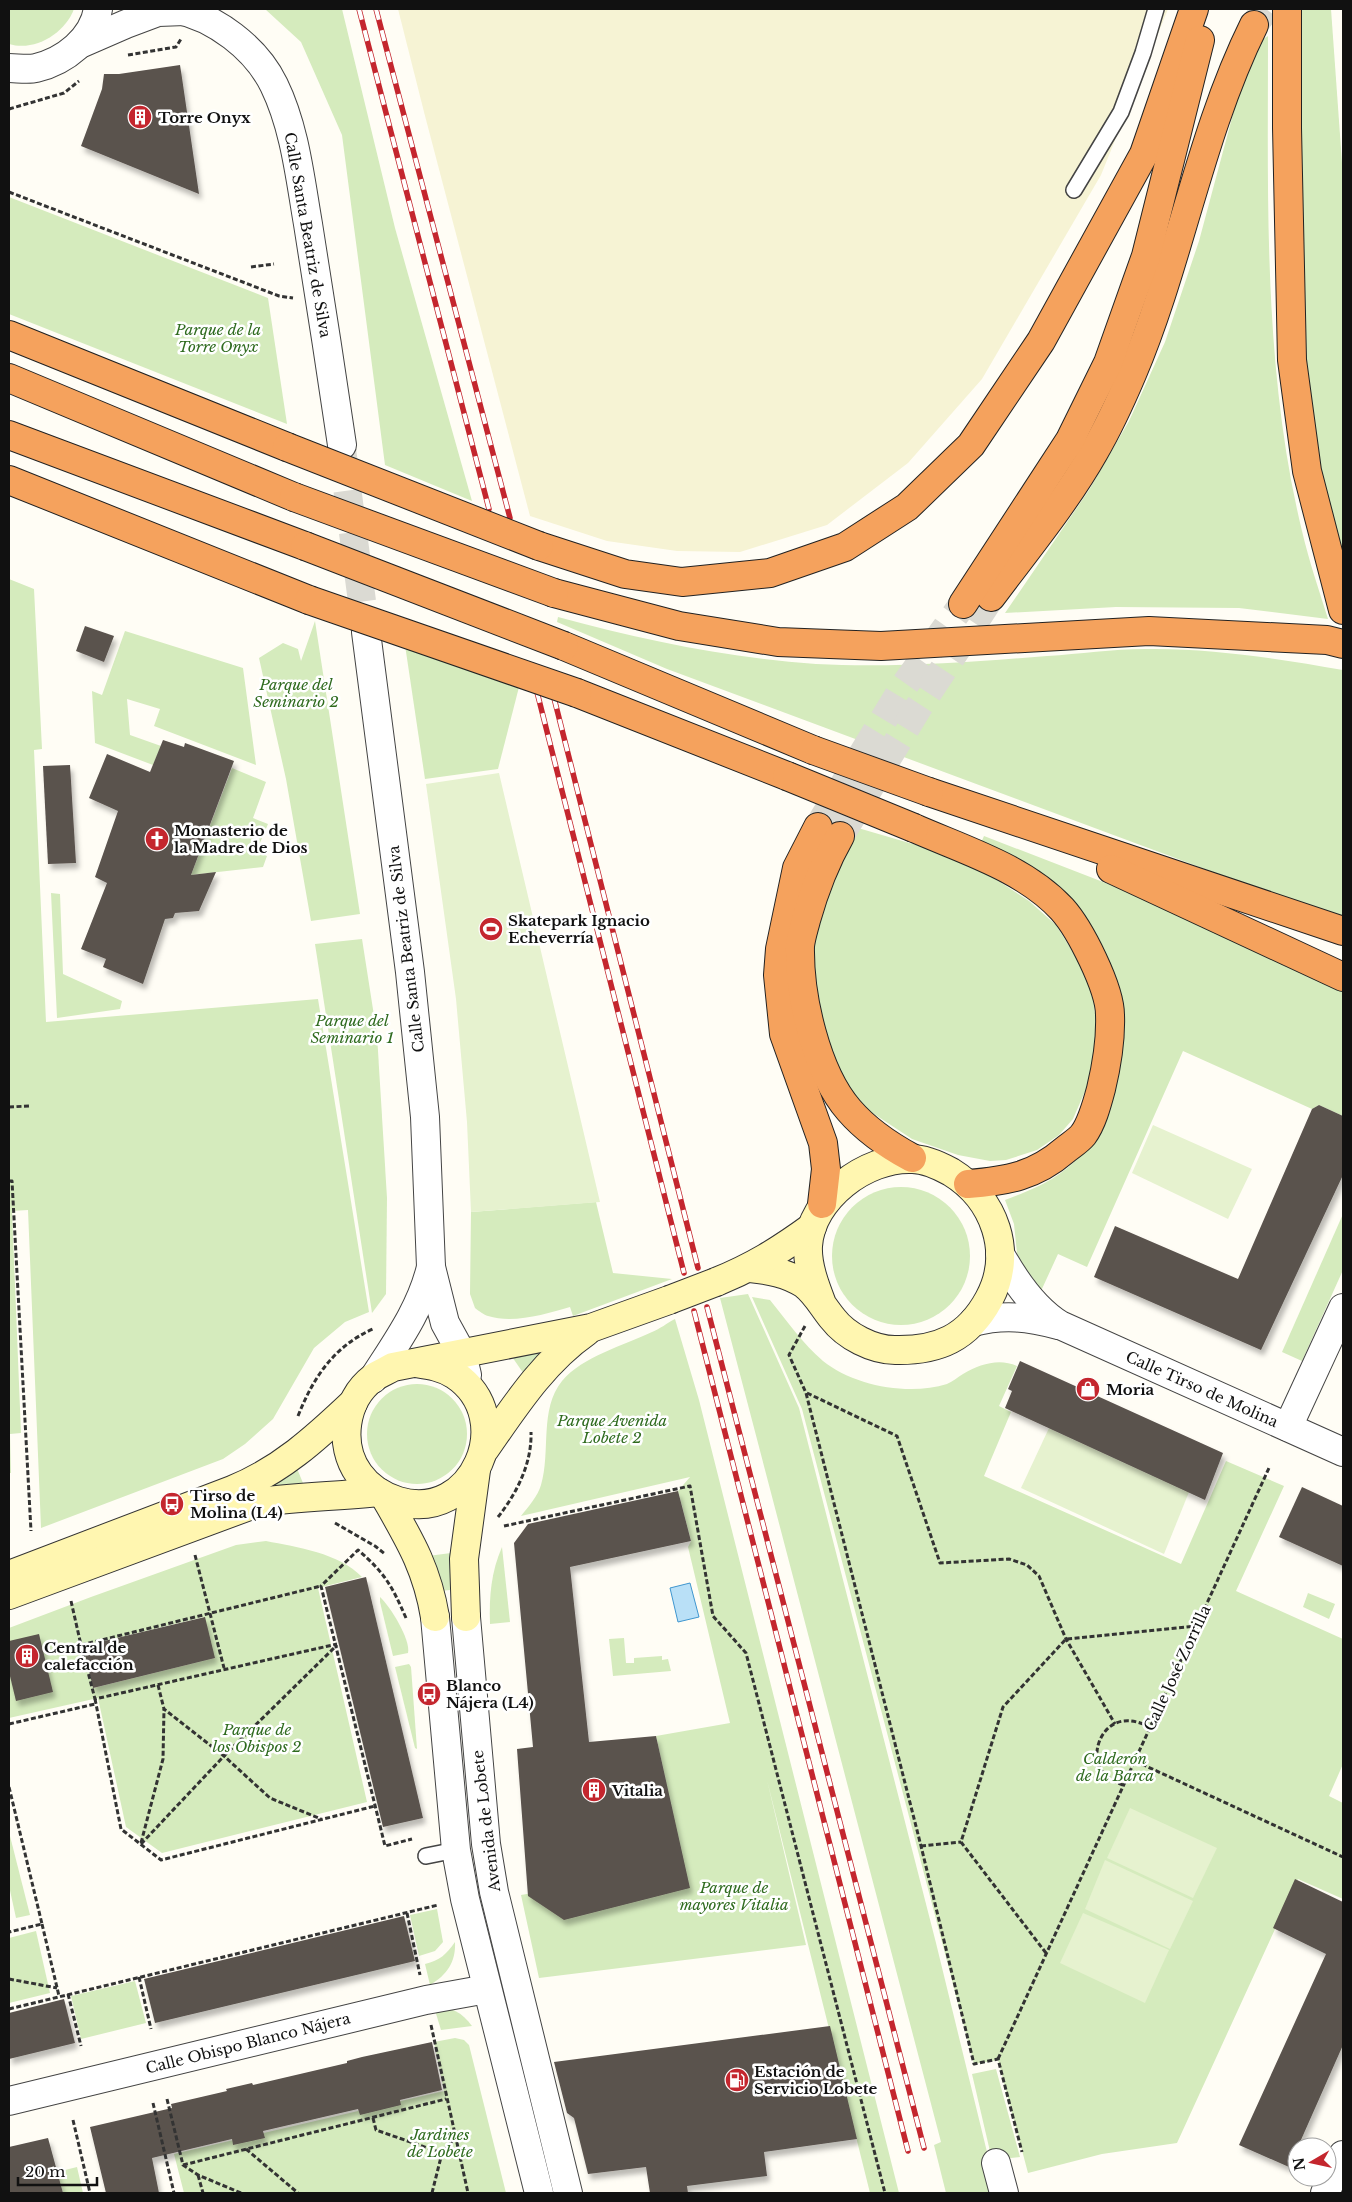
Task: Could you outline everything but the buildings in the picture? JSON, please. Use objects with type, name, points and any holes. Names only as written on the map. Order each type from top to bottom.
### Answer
[{"type":"highway","points":[[9,335],[539,546],[625,574],[682,582],[770,573],[845,547],[907,507],[971,445],[1041,341],[1144,154],[1194,9]]},
{"type":"highway","points":[[963,604],[1070,440],[1108,363],[1146,256],[1195,62],[1206,9]]},
{"type":"highway","points":[[1288,9],[1287,128],[1292,360],[1307,472],[1343,610]]},
{"type":"highway","points":[[992,597],[1068,493],[1094,452],[1132,374],[1170,273],[1227,83],[1254,25]]},
{"type":"highway","points":[[9,378],[294,497],[554,593],[679,626],[778,642],[881,646],[1149,631],[1327,640],[1343,644]]},
{"type":"highway","points":[[9,435],[564,646],[813,750],[990,813],[1343,931]]},
{"type":"highway","points":[[9,480],[309,600],[577,693],[914,828],[989,860],[1032,883],[1062,910],[1096,964],[1110,1013],[1109,1058],[1097,1104],[1082,1135],[1061,1154],[1037,1170],[1013,1178],[968,1184]]},
{"type":"highway","points":[[1256,636],[1343,662]]},
{"type":"highway","points":[[990,813],[1343,977]]},
{"type":"highway","points":[[817,1216],[826,1169],[823,1143],[784,1034],[778,975],[780,948],[797,868],[829,831],[822,870],[813,895],[800,944],[807,1014],[817,1050],[830,1080],[848,1109],[869,1131],[912,1158]]},
{"type":"main road","name":"Calle Tirso de Molina","points":[[591,1328],[750,1268],[786,1247],[817,1216],[851,1177],[890,1162],[912,1158],[943,1168],[968,1184],[992,1216],[999,1236],[1000,1254],[992,1293],[983,1311],[961,1335],[942,1344],[914,1349],[893,1350],[869,1345],[850,1334],[834,1321],[813,1292],[797,1280],[773,1270],[750,1268]]},
{"type":"main road","name":"Calle Tirso de Molina","points":[[817,1216],[808,1246],[813,1282],[822,1304]]},
{"type":"main road","points":[[9,1575],[264,1476],[311,1443],[353,1403],[372,1379],[393,1367],[591,1328]]},
{"type":"main road","points":[[353,1403],[348,1420],[346,1438],[350,1456],[358,1473],[370,1487],[382,1495],[405,1503],[426,1503],[439,1500],[463,1486],[535,1379],[567,1345],[591,1328]]},
{"type":"main road","points":[[416,1363],[436,1366],[455,1375],[471,1389],[481,1408],[486,1428],[480,1459]]},
{"type":"main road","name":"Avenida de Lobete","points":[[466,1617],[464,1559],[480,1459]]},
{"type":"main road","points":[[9,1595],[260,1502],[286,1498],[382,1495]]},
{"type":"main road","name":"Avenida de Lobete","points":[[382,1495],[424,1569],[430,1586],[435,1617]]},
{"type":"street","points":[[80,44],[90,29],[98,9]]},
{"type":"street","points":[[9,68],[35,68],[60,60],[80,44],[126,24],[158,12],[180,10]]},
{"type":"street","name":"Calle Santa Beatriz de Silva","points":[[180,10],[225,30],[248,51],[263,68],[274,85],[289,123],[298,161],[320,294],[342,445]]},
{"type":"street","name":"Calle Santa Beatriz de Silva","points":[[366,632],[410,972],[426,1118],[431,1267],[445,1323],[462,1354],[471,1389]]},
{"type":"street","name":"Calle Tirso de Molina","points":[[1000,1254],[1012,1275],[1026,1293],[1047,1317],[1060,1325],[1343,1452]]},
{"type":"street","name":"Calle Santa Beatriz de Silva","points":[[372,1379],[413,1315],[424,1292],[431,1267]]},
{"type":"street","points":[[1288,1427],[1343,1308]]},
{"type":"street","name":"Calle Tirso de Molina","points":[[973,1322],[994,1317],[1015,1316],[1060,1325]]},
{"type":"street","name":"Avenida de Lobete","points":[[435,1617],[456,1850],[465,1899],[539,2193]]},
{"type":"street","name":"Avenida de Lobete","points":[[466,1617],[486,1844],[494,1892],[568,2193]]},
{"type":"street","name":"Calle Obispo Blanco Nájera","points":[[9,2101],[426,2000],[487,1989]]},
{"type":"street","points":[[1329,2190],[1343,2155]]},
{"type":"street","points":[[996,2162],[1004,2193]]},
{"type":"lane","points":[[1074,190],[1121,112],[1143,53],[1156,9]]},
{"type":"lane","points":[[426,1856],[456,1850]]},
{"type":"path","points":[[124,56],[176,47],[182,38],[180,10]]},
{"type":"path","points":[[9,109],[64,93],[86,75]]},
{"type":"path","points":[[9,192],[278,296],[293,298]]},
{"type":"path","points":[[251,267],[274,264]]},
{"type":"path","points":[[292,289],[294,308]]},
{"type":"path","points":[[9,1108],[30,1106]]},
{"type":"path","points":[[9,1181],[12,1181],[31,1531]]},
{"type":"path","points":[[822,1304],[799,1335],[790,1355],[806,1393],[921,1846],[974,2064],[998,2059],[1023,2154]]},
{"type":"path","points":[[806,1393],[897,1436],[940,1563],[1009,1559],[1028,1565],[1039,1576],[1066,1638],[1115,1724]]},
{"type":"path","name":"Calle José Zorrilla","points":[[998,2059],[1270,1468]]},
{"type":"path","points":[[504,1526],[690,1486],[714,1616],[746,1652],[885,2193]]},
{"type":"path","points":[[315,1498],[332,1520],[375,1546],[389,1558]]},
{"type":"path","points":[[81,1645],[321,1586],[358,1550],[378,1568],[389,1582],[407,1620],[435,1617]]},
{"type":"path","points":[[195,1554],[224,1668]]},
{"type":"path","points":[[321,1586],[337,1644],[385,1846]]},
{"type":"path","points":[[71,1600],[121,1829],[161,1860],[376,1806]]},
{"type":"path","points":[[961,1842],[1003,1707],[1066,1638],[1196,1626]]},
{"type":"path","points":[[94,1699],[224,1668],[337,1644]]},
{"type":"path","points":[[141,1844],[224,1756],[337,1644]]},
{"type":"path","points":[[141,1844],[163,1759],[164,1709],[158,1684]]},
{"type":"path","points":[[9,1724],[95,1704]]},
{"type":"path","points":[[164,1709],[224,1756],[270,1798],[321,1819]]},
{"type":"path","points":[[1124,1785],[1108,1778],[1098,1761],[1097,1750],[1100,1739],[1105,1731],[1115,1724],[1132,1721],[1150,1726]]},
{"type":"path","points":[[1135,1761],[1343,1857]]},
{"type":"path","points":[[9,1786],[59,1996]]},
{"type":"path","points":[[921,1846],[961,1842]]},
{"type":"path","points":[[961,1842],[1046,1953]]},
{"type":"path","points":[[9,2008],[465,1899]]},
{"type":"path","points":[[407,1913],[468,2193]]},
{"type":"path","points":[[9,1932],[42,1924]]},
{"type":"path","points":[[139,1977],[151,2030]]},
{"type":"path","points":[[9,1979],[57,1988]]},
{"type":"path","points":[[68,1994],[81,2046]]},
{"type":"path","points":[[167,2099],[184,2165],[198,2175],[241,2193]]},
{"type":"path","points":[[184,2165],[446,2099]]},
{"type":"path","points":[[153,2103],[174,2193]]},
{"type":"path","points":[[373,2118],[376,2130],[442,2153]]},
{"type":"path","points":[[73,2120],[90,2193]]},
{"type":"path","points":[[432,2193],[442,2153],[455,2139]]},
{"type":"path","points":[[246,2149],[298,2193]]},
{"type":"path","points":[[198,2175],[203,2193]]},
{"type":"path","points":[[291,2193],[298,2193]]},
{"type":"shaded area","points":[[398,9],[1168,9],[1101,175],[982,379],[908,463],[827,525],[740,552],[677,551],[607,541],[530,516]]},
{"type":"green space","points":[[9,9],[74,9],[64,26],[56,33],[39,43],[19,46],[9,44]]},
{"type":"green space","points":[[265,9],[342,9],[395,228],[472,501],[385,465],[342,135],[301,42]]},
{"type":"green space","points":[[1297,9],[1331,9],[1343,177],[1343,569],[1322,496],[1305,373]]},
{"type":"green space","points":[[1268,36],[1268,223],[1274,347],[1280,409],[1289,470],[1302,531],[1328,619],[1239,608],[1116,607],[1005,613],[1089,490],[1129,421],[1165,342],[1199,241],[1236,103],[1260,41]]},
{"type":"green space","name":"Parque de la Torre Onyx","points":[[9,197],[268,298],[287,424],[9,314]]},
{"type":"green space","points":[[9,579],[34,589],[42,749],[34,750],[46,1022],[318,999],[369,1312],[345,1322],[314,1348],[273,1419],[245,1444],[223,1459],[41,1528],[28,1210],[12,1211],[21,1433],[10,1434],[11,1473],[9,1473]]},
{"type":"green space","points":[[558,617],[686,647],[719,653],[816,664],[932,664],[1121,650],[1171,649],[1245,655],[1343,670],[1343,916],[1264,891],[667,669],[557,622]]},
{"type":"green space","name":"Parque del Seminario 2","points":[[315,621],[360,914],[311,921],[286,779],[259,658],[283,643],[298,649],[301,661]]},
{"type":"green space","points":[[125,631],[243,668],[256,765],[154,726],[160,709],[127,699],[130,735],[161,746],[153,765],[95,743],[92,691],[102,695]]},
{"type":"green space","points":[[405,645],[519,687],[498,769],[425,779]]},
{"type":"green space","points":[[232,768],[266,782],[253,818],[268,824],[256,852],[267,856],[263,867],[191,875]]},
{"type":"green space","name":"Skatepark Ignacio Echeverría","points":[[499,773],[600,1202],[471,1212],[467,1122],[456,999],[426,784]]},
{"type":"green space","points":[[858,828],[930,849],[989,875],[1029,901],[1056,925],[1079,962],[1092,991],[1097,1028],[1092,1075],[1073,1119],[1059,1135],[1037,1150],[1006,1160],[990,1161],[958,1155],[912,1139],[871,1112],[859,1101],[837,1070],[815,1010],[812,931],[849,840]]},
{"type":"green space","points":[[984,836],[1116,887],[1343,991],[1343,1116],[1319,1105],[1312,1109],[1183,1051],[1087,1267],[1058,1254],[1041,1291],[1021,1265],[1017,1253],[1014,1224],[1005,1200],[1047,1182],[1066,1169],[1082,1153],[1110,971],[980,845]]},
{"type":"green space","points":[[51,893],[60,894],[63,974],[122,1001],[120,1009],[57,1018]]},
{"type":"green space","name":"Parque del Seminario 1","points":[[362,939],[377,1035],[387,1198],[386,1294],[372,1313],[315,944]]},
{"type":"green space","points":[[1153,1125],[1252,1169],[1228,1219],[1132,1173]]},
{"type":"green space","points":[[901,1187],[927,1192],[950,1207],[965,1230],[970,1256],[965,1282],[950,1305],[927,1320],[901,1325],[875,1320],[852,1305],[837,1282],[832,1256],[837,1230],[852,1207],[875,1192]]},
{"type":"green space","points":[[596,1202],[613,1273],[672,1279],[573,1316],[570,1307],[519,1319],[498,1318],[486,1315],[475,1308],[470,1294],[471,1212]]},
{"type":"green space","points":[[1343,1214],[1343,1270],[1302,1361],[1282,1352]]},
{"type":"green space","points":[[748,1294],[799,1408],[936,1943],[997,2193],[946,2193],[934,2145],[941,2142],[720,1298]]},
{"type":"green space","name":"Calderón de la Barca","points":[[752,1297],[770,1300],[802,1340],[823,1361],[850,1377],[866,1382],[899,1389],[916,1389],[947,1384],[969,1370],[990,1363],[1003,1362],[1017,1366],[999,1406],[1011,1412],[984,1476],[1181,1564],[1226,1461],[1284,1486],[1236,1591],[1343,1639],[1343,1764],[1329,1796],[1343,1803],[1343,1899],[1298,1879],[1177,2143],[1102,2154],[1028,2173],[998,2060],[974,2064],[802,1409]]},
{"type":"green space","points":[[675,1319],[699,1400],[899,2193],[870,2193],[767,1780],[806,1945],[539,1978],[521,1895],[684,1866],[656,1736],[730,1723],[688,1547],[691,1541],[678,1491],[690,1477],[521,1516],[540,1489],[544,1472],[550,1404],[562,1381],[571,1372],[592,1358],[655,1331]]},
{"type":"green space","points":[[508,1351],[551,1351],[526,1377]]},
{"type":"green space","points":[[417,1384],[427,1385],[445,1392],[459,1406],[466,1424],[466,1444],[459,1462],[445,1476],[427,1483],[417,1484],[407,1483],[389,1476],[375,1462],[368,1444],[367,1434],[368,1424],[375,1406],[389,1392],[407,1385]]},
{"type":"green space","points":[[1049,1428],[1189,1492],[1164,1554],[1021,1488]]},
{"type":"green space","points":[[296,1466],[305,1488],[266,1495],[265,1486]]},
{"type":"green space","name":"Parque de los Obispos 2","points":[[266,1541],[317,1552],[342,1562],[362,1577],[318,1588],[367,1802],[162,1853],[126,1827],[98,1698],[9,1718],[9,1628],[236,1545]],"holes":[[[204,1617],[214,1658],[93,1688],[83,1646]]]},
{"type":"green space","points":[[502,1547],[510,1622],[490,1624],[492,1585],[495,1566]]},
{"type":"green space","points":[[451,1553],[450,1590],[440,1591],[428,1556]]},
{"type":"green space","points":[[1308,1593],[1335,1604],[1329,1619],[1303,1607]]},
{"type":"green space","points":[[380,1597],[394,1615],[403,1632],[408,1653],[393,1656]]},
{"type":"green space","points":[[624,1638],[626,1663],[634,1663],[634,1658],[662,1656],[662,1660],[668,1659],[671,1671],[613,1676],[609,1639]]},
{"type":"green space","points":[[409,1664],[411,1667],[417,1749],[415,1748],[395,1667]]},
{"type":"green space","points":[[1130,1808],[1217,1848],[1193,1898],[1107,1858]]},
{"type":"green space","points":[[9,1836],[30,1915],[16,1918],[9,1886]]},
{"type":"green space","points":[[1105,1860],[1193,1901],[1170,1949],[1085,1909]]},
{"type":"green space","points":[[437,1909],[443,1942],[435,1951],[419,1956],[410,1915]]},
{"type":"green space","points":[[1083,1913],[1169,1950],[1145,2003],[1060,1963]]},
{"type":"green space","points":[[36,1931],[50,1993],[9,2003],[9,1938]]},
{"type":"green space","points":[[455,1942],[452,1962],[446,1972],[430,1985],[425,1964],[435,1961],[442,1956]]},
{"type":"green space","points":[[135,1981],[146,2023],[81,2039],[71,1996]]},
{"type":"green space","points":[[434,2007],[456,2011],[472,2026],[441,2030]]},
{"type":"green space","name":"Jardines de Lobete","points":[[455,2038],[464,2040],[469,2045],[506,2193],[184,2193],[174,2154],[444,2091],[434,2042]]},
{"type":"green space","points":[[996,2069],[1020,2157],[992,2160],[972,2074]]},
{"type":"green space","points":[[77,2167],[83,2193],[63,2193],[57,2172]]},
{"type":"water","points":[[690,1583],[699,1617],[678,1622],[670,1588]]},
{"type":"tunnel","points":[[1254,25],[1266,9]]},
{"type":"tunnel","points":[[342,449],[366,632]]},
{"type":"tunnel","points":[[840,836],[918,708],[991,597]]},
{"type":"tunnel","points":[[818,827],[904,686],[963,604]]},
{"type":"railway","points":[[359,9],[489,509]]},
{"type":"railway","points":[[376,9],[510,518]]},
{"type":"railway","points":[[537,692],[684,1273]]},
{"type":"railway","points":[[554,698],[698,1268]]},
{"type":"railway","points":[[707,1307],[924,2148]]},
{"type":"railway","points":[[694,1311],[908,2151]]},
{"type":"place","name":"Torre Onyx","points":[[140,117]]},
{"type":"place","name":"Monasterio de la Madre de Dios","points":[[157,839]]},
{"type":"place","name":"Skatepark Ignacio Echeverría","points":[[491,929]]},
{"type":"place","name":"Moria","points":[[1088,1389]]},
{"type":"place","name":"Tirso de Molina (L4)","points":[[172,1504]]},
{"type":"place","name":"Central de calefacción","points":[[27,1656]]},
{"type":"place","name":"Blanco Nájera (L4)","points":[[429,1694]]},
{"type":"place","name":"Vitalia","points":[[594,1790]]},
{"type":"place","name":"Estación de Servicio Lobete","points":[[737,2080]]},
{"type":"park label","name":"Parque Avenida Lobete 2","points":[[612,1428]]},
{"type":"park label","name":"Parque de mayores Vitalia","points":[[734,1896]]}]
